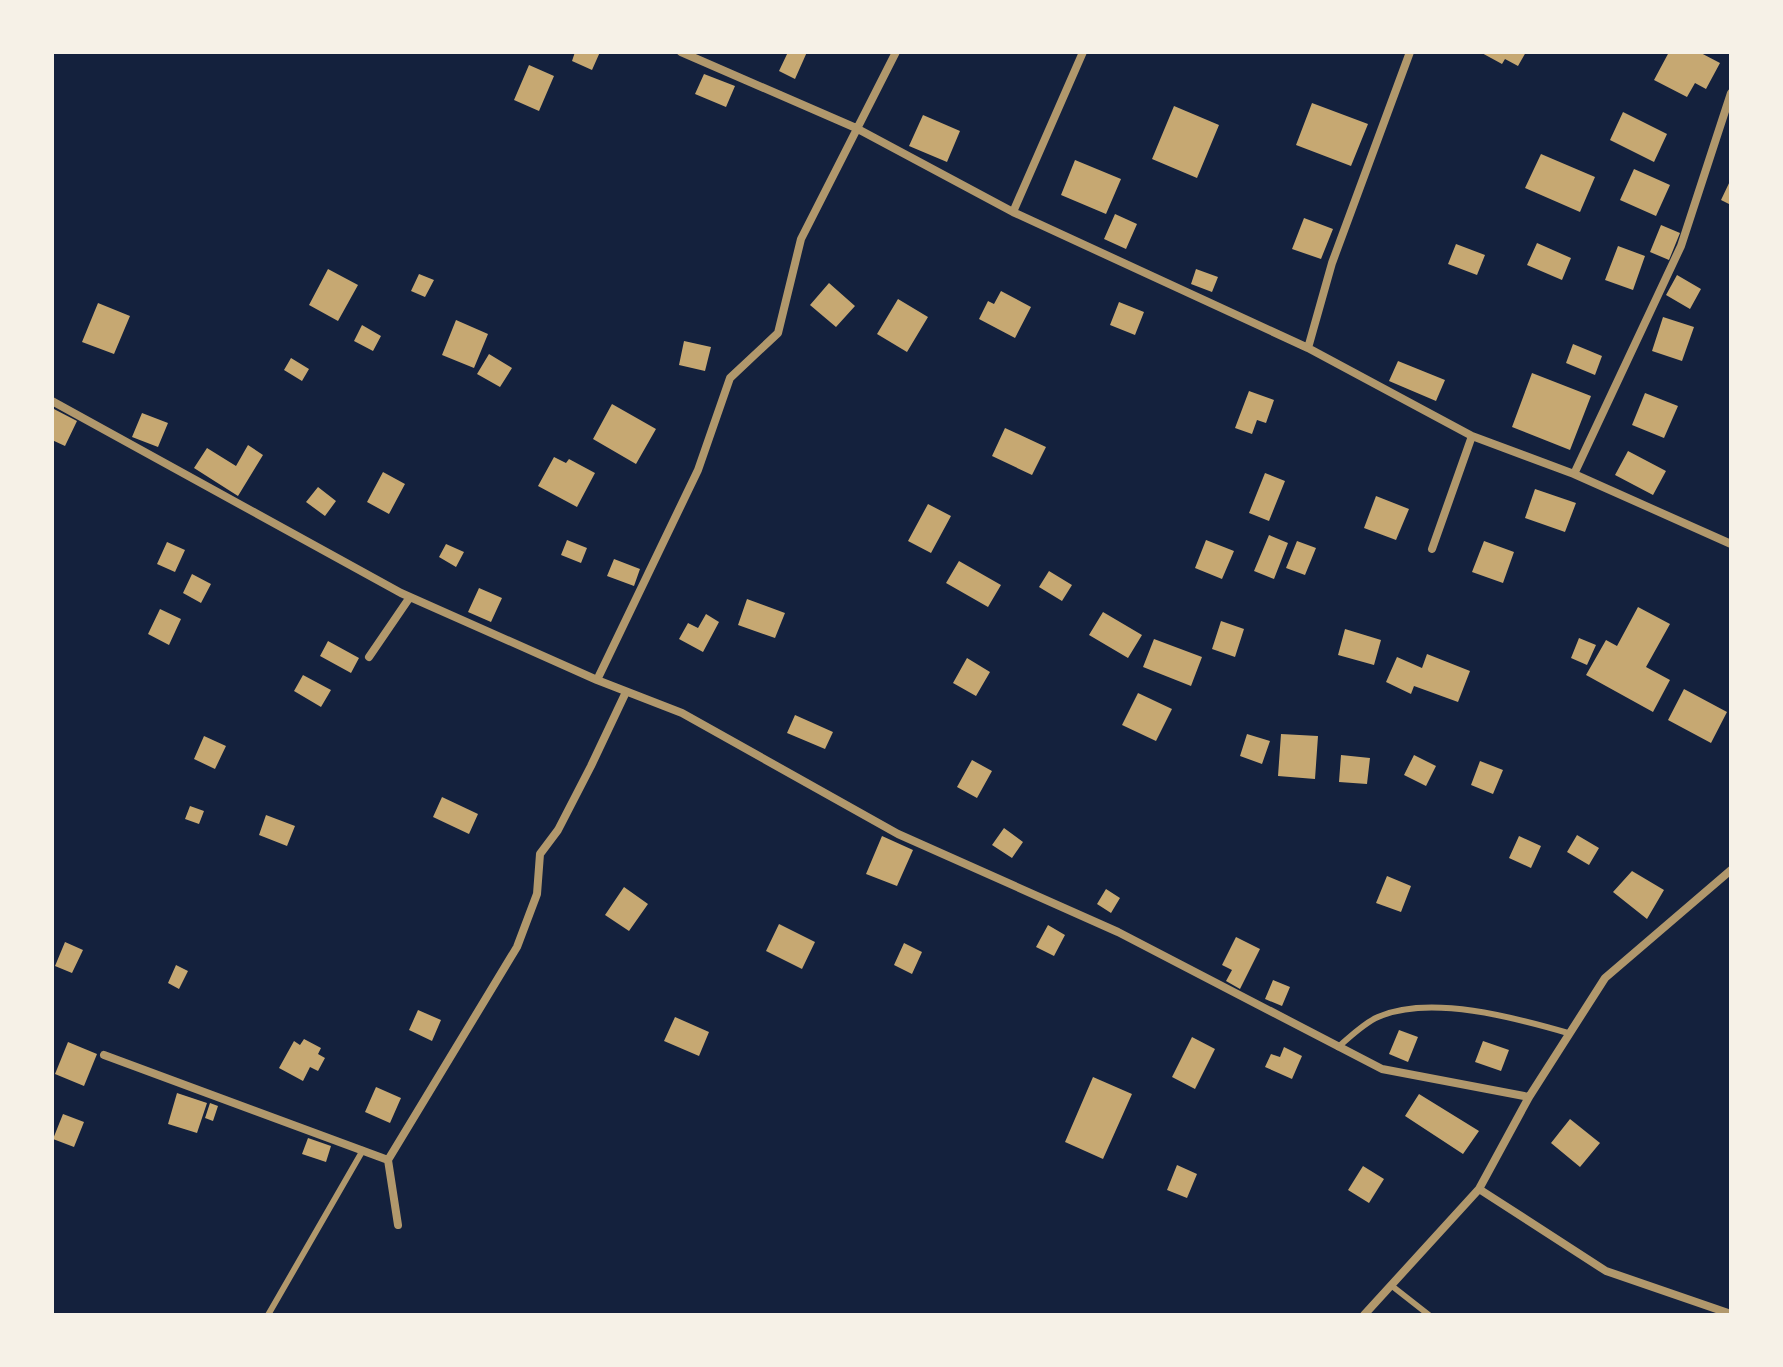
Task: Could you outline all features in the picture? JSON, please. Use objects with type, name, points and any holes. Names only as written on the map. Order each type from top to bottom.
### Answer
[{"type":"street","points":[[681,52],[856,128],[1013,212],[1308,348],[1472,436],[1574,474],[1731,544]]},
{"type":"street","points":[[597,680],[698,470],[730,378],[778,333],[787,286],[801,239],[896,52]]},
{"type":"street","points":[[1013,212],[1083,52]]},
{"type":"street","points":[[1308,348],[1332,263],[1410,52]]},
{"type":"street","points":[[1574,474],[1681,246],[1731,93]]},
{"type":"street","points":[[52,401],[410,597],[597,680],[682,713],[898,834],[1118,932],[1338,1047],[1400,1075],[1529,1097]]},
{"type":"street","points":[[1432,549],[1472,436]]},
{"type":"street","points":[[369,657],[410,597]]},
{"type":"street","points":[[398,1225],[388,1160],[517,947],[537,894],[540,854],[565,817],[626,692]]},
{"type":"street","points":[[1364,1315],[1479,1189],[1529,1097],[1605,978],[1731,870]]},
{"type":"street","points":[[104,1055],[388,1160]]},
{"type":"street","points":[[1479,1189],[1606,1271],[1731,1314]]},
{"type":"lane","points":[[1338,1047],[1378,1017],[1421,1009],[1495,1012],[1568,1033]]},
{"type":"lane","points":[[268,1315],[363,1150]]},
{"type":"lane","points":[[1392,1286],[1429,1315]]},
{"type":"building","points":[[575,52],[600,52],[592,70],[572,61]]},
{"type":"building","points":[[788,52],[807,52],[795,79],[779,71]]},
{"type":"building","points":[[1480,52],[1526,52],[1518,66],[1505,59],[1502,64]]},
{"type":"building","points":[[1669,52],[1699,52],[1720,63],[1706,89],[1695,83],[1687,97],[1654,80]]},
{"type":"building","points":[[529,65],[554,76],[539,111],[514,100]]},
{"type":"building","points":[[704,74],[735,86],[726,107],[695,94]]},
{"type":"building","points":[[1312,103],[1368,124],[1351,166],[1296,145]]},
{"type":"building","points":[[1174,106],[1219,125],[1197,178],[1152,159]]},
{"type":"building","points":[[1623,112],[1667,134],[1654,162],[1610,140]]},
{"type":"building","points":[[923,115],[960,131],[947,162],[909,146]]},
{"type":"building","points":[[1541,154],[1595,177],[1580,212],[1525,188]]},
{"type":"building","points":[[1075,160],[1121,179],[1106,214],[1061,195]]},
{"type":"building","points":[[1634,169],[1670,185],[1656,216],[1620,200]]},
{"type":"building","points":[[1731,179],[1731,205],[1721,200]]},
{"type":"building","points":[[1115,214],[1137,224],[1126,249],[1104,239]]},
{"type":"building","points":[[1304,218],[1333,229],[1321,259],[1292,249]]},
{"type":"building","points":[[1661,225],[1680,233],[1669,260],[1650,252]]},
{"type":"building","points":[[1537,243],[1571,258],[1562,280],[1527,265]]},
{"type":"building","points":[[1456,244],[1485,255],[1477,275],[1448,264]]},
{"type":"building","points":[[1618,246],[1645,256],[1633,290],[1605,280]]},
{"type":"building","points":[[328,269],[358,285],[338,321],[309,305]]},
{"type":"building","points":[[1196,269],[1218,277],[1212,292],[1191,284]]},
{"type":"building","points":[[419,274],[434,280],[425,297],[411,291]]},
{"type":"building","points":[[1677,275],[1701,289],[1690,309],[1666,295]]},
{"type":"building","points":[[829,283],[855,306],[836,327],[810,305]]},
{"type":"building","points":[[1001,291],[1031,307],[1015,338],[979,319],[988,301],[994,304]]},
{"type":"building","points":[[898,299],[928,317],[907,352],[877,334]]},
{"type":"building","points":[[1119,302],[1144,312],[1135,335],[1110,325]]},
{"type":"building","points":[[98,303],[130,316],[114,354],[82,342]]},
{"type":"building","points":[[1663,317],[1694,327],[1682,361],[1652,351]]},
{"type":"building","points":[[456,320],[488,334],[474,368],[442,355]]},
{"type":"building","points":[[362,325],[381,336],[373,351],[354,341]]},
{"type":"building","points":[[684,341],[711,347],[705,371],[679,365]]},
{"type":"building","points":[[1573,344],[1602,356],[1595,375],[1566,363]]},
{"type":"building","points":[[489,354],[512,368],[500,387],[477,374]]},
{"type":"building","points":[[291,358],[309,369],[302,381],[284,370]]},
{"type":"building","points":[[1398,361],[1445,380],[1436,401],[1389,381]]},
{"type":"building","points":[[1532,373],[1591,396],[1570,450],[1512,427]]},
{"type":"building","points":[[1249,391],[1274,400],[1266,423],[1257,420],[1252,434],[1235,428]]},
{"type":"building","points":[[1645,393],[1678,406],[1664,438],[1632,425]]},
{"type":"building","points":[[612,404],[656,429],[636,464],[593,439]]},
{"type":"building","points":[[52,408],[77,421],[65,446],[52,440]]},
{"type":"building","points":[[142,413],[168,423],[158,447],[132,437]]},
{"type":"building","points":[[1005,428],[1046,447],[1032,475],[992,456]]},
{"type":"building","points":[[248,445],[263,455],[238,496],[194,468],[207,448],[236,466]]},
{"type":"building","points":[[1628,451],[1666,471],[1653,495],[1615,475]]},
{"type":"building","points":[[554,457],[566,463],[569,459],[595,473],[577,507],[538,486]]},
{"type":"building","points":[[383,472],[405,484],[389,514],[367,502]]},
{"type":"building","points":[[1265,473],[1285,481],[1269,521],[1249,513]]},
{"type":"building","points":[[318,487],[336,501],[325,516],[306,502]]},
{"type":"building","points":[[1535,489],[1576,503],[1565,532],[1525,518]]},
{"type":"building","points":[[1376,496],[1409,509],[1396,540],[1364,528]]},
{"type":"building","points":[[928,504],[951,516],[931,553],[908,541]]},
{"type":"building","points":[[1269,535],[1288,543],[1274,579],[1254,571]]},
{"type":"building","points":[[567,540],[587,548],[581,563],[561,555]]},
{"type":"building","points":[[1206,540],[1234,551],[1222,579],[1195,568]]},
{"type":"building","points":[[1297,541],[1316,548],[1305,575],[1286,568]]},
{"type":"building","points":[[1484,541],[1514,552],[1503,583],[1472,572]]},
{"type":"building","points":[[167,542],[185,550],[175,572],[157,564]]},
{"type":"building","points":[[446,544],[464,552],[456,567],[439,557]]},
{"type":"building","points":[[614,559],[640,569],[634,586],[607,576]]},
{"type":"building","points":[[959,561],[1001,585],[988,607],[946,583]]},
{"type":"building","points":[[1049,571],[1072,585],[1062,601],[1039,587]]},
{"type":"building","points":[[192,574],[211,584],[201,603],[183,593]]},
{"type":"building","points":[[479,588],[502,598],[491,622],[468,612]]},
{"type":"building","points":[[747,599],[785,613],[775,638],[738,625]]},
{"type":"building","points":[[1638,607],[1670,624],[1646,667],[1670,680],[1653,712],[1586,675],[1606,640],[1617,646]]},
{"type":"building","points":[[160,609],[181,619],[169,645],[148,634]]},
{"type":"building","points":[[1103,612],[1142,635],[1128,658],[1089,635]]},
{"type":"building","points":[[706,614],[719,622],[703,652],[679,639],[688,623],[698,628]]},
{"type":"building","points":[[1221,621],[1244,629],[1235,657],[1212,649]]},
{"type":"building","points":[[1345,629],[1381,640],[1374,665],[1338,655]]},
{"type":"building","points":[[1579,638],[1596,645],[1587,665],[1571,658]]},
{"type":"building","points":[[1154,639],[1202,657],[1191,686],[1143,667]]},
{"type":"building","points":[[328,641],[359,658],[351,673],[320,656]]},
{"type":"building","points":[[1427,654],[1470,671],[1458,702],[1414,686],[1411,694],[1386,682],[1397,657],[1422,668]]},
{"type":"building","points":[[967,658],[990,672],[976,696],[953,683]]},
{"type":"building","points":[[303,675],[331,690],[321,707],[294,691]]},
{"type":"building","points":[[1684,689],[1727,712],[1711,743],[1668,720]]},
{"type":"building","points":[[1138,693],[1172,709],[1156,741],[1122,725]]},
{"type":"building","points":[[795,715],[833,732],[825,749],[787,733]]},
{"type":"building","points":[[1247,734],[1270,741],[1262,764],[1240,756]]},
{"type":"building","points":[[1281,734],[1318,736],[1315,779],[1278,776]]},
{"type":"building","points":[[204,736],[226,746],[215,769],[194,759]]},
{"type":"building","points":[[1341,755],[1370,758],[1367,784],[1339,782]]},
{"type":"building","points":[[1414,755],[1436,766],[1426,786],[1404,775]]},
{"type":"building","points":[[972,760],[992,771],[977,798],[957,787]]},
{"type":"building","points":[[1480,761],[1503,770],[1493,794],[1471,785]]},
{"type":"building","points":[[442,797],[478,814],[469,834],[433,817]]},
{"type":"building","points":[[190,806],[204,811],[199,824],[185,819]]},
{"type":"building","points":[[266,815],[295,826],[287,846],[259,835]]},
{"type":"building","points":[[1004,828],[1023,842],[1012,858],[992,845]]},
{"type":"building","points":[[1577,835],[1599,848],[1589,865],[1567,852]]},
{"type":"building","points":[[882,836],[913,850],[897,886],[866,874]]},
{"type":"building","points":[[1519,836],[1541,846],[1531,868],[1509,858]]},
{"type":"building","points":[[1632,871],[1664,890],[1647,919],[1613,892]]},
{"type":"building","points":[[1387,876],[1411,886],[1401,912],[1376,903]]},
{"type":"building","points":[[624,887],[648,904],[629,931],[605,915]]},
{"type":"building","points":[[1106,889],[1120,898],[1111,913],[1097,904]]},
{"type":"building","points":[[779,924],[815,942],[802,969],[766,951]]},
{"type":"building","points":[[1048,925],[1065,935],[1054,956],[1036,947]]},
{"type":"building","points":[[1236,937],[1260,949],[1240,989],[1226,981],[1232,970],[1222,965]]},
{"type":"building","points":[[65,942],[83,950],[72,973],[55,966]]},
{"type":"building","points":[[904,943],[922,952],[912,974],[894,965]]},
{"type":"building","points":[[176,965],[188,971],[179,989],[168,983]]},
{"type":"building","points":[[1273,980],[1290,987],[1282,1006],[1265,999]]},
{"type":"building","points":[[418,1010],[441,1020],[432,1041],[409,1030]]},
{"type":"building","points":[[675,1017],[709,1032],[699,1056],[664,1041]]},
{"type":"building","points":[[1399,1030],[1418,1037],[1408,1062],[1389,1054]]},
{"type":"building","points":[[1192,1037],[1215,1049],[1195,1089],[1172,1077]]},
{"type":"building","points":[[304,1039],[321,1048],[318,1054],[325,1058],[318,1071],[310,1067],[303,1081],[279,1068],[294,1041],[300,1045]]},
{"type":"building","points":[[1483,1041],[1509,1050],[1501,1071],[1475,1062]]},
{"type":"building","points":[[68,1042],[97,1054],[84,1086],[55,1074]]},
{"type":"building","points":[[1284,1047],[1302,1056],[1292,1079],[1265,1067],[1271,1054],[1280,1057]]},
{"type":"building","points":[[1093,1077],[1132,1094],[1103,1159],[1065,1142]]},
{"type":"building","points":[[376,1087],[401,1098],[390,1123],[365,1112]]},
{"type":"building","points":[[177,1093],[207,1103],[197,1133],[168,1124]]},
{"type":"building","points":[[1419,1094],[1479,1131],[1463,1154],[1405,1116]]},
{"type":"building","points":[[210,1103],[218,1106],[213,1121],[205,1118]]},
{"type":"building","points":[[63,1114],[84,1122],[74,1147],[53,1139]]},
{"type":"building","points":[[1570,1119],[1600,1143],[1580,1167],[1551,1143]]},
{"type":"building","points":[[308,1138],[331,1146],[326,1162],[302,1154]]},
{"type":"building","points":[[1177,1165],[1197,1174],[1187,1198],[1167,1190]]},
{"type":"building","points":[[1363,1166],[1384,1179],[1369,1203],[1348,1190]]}]
